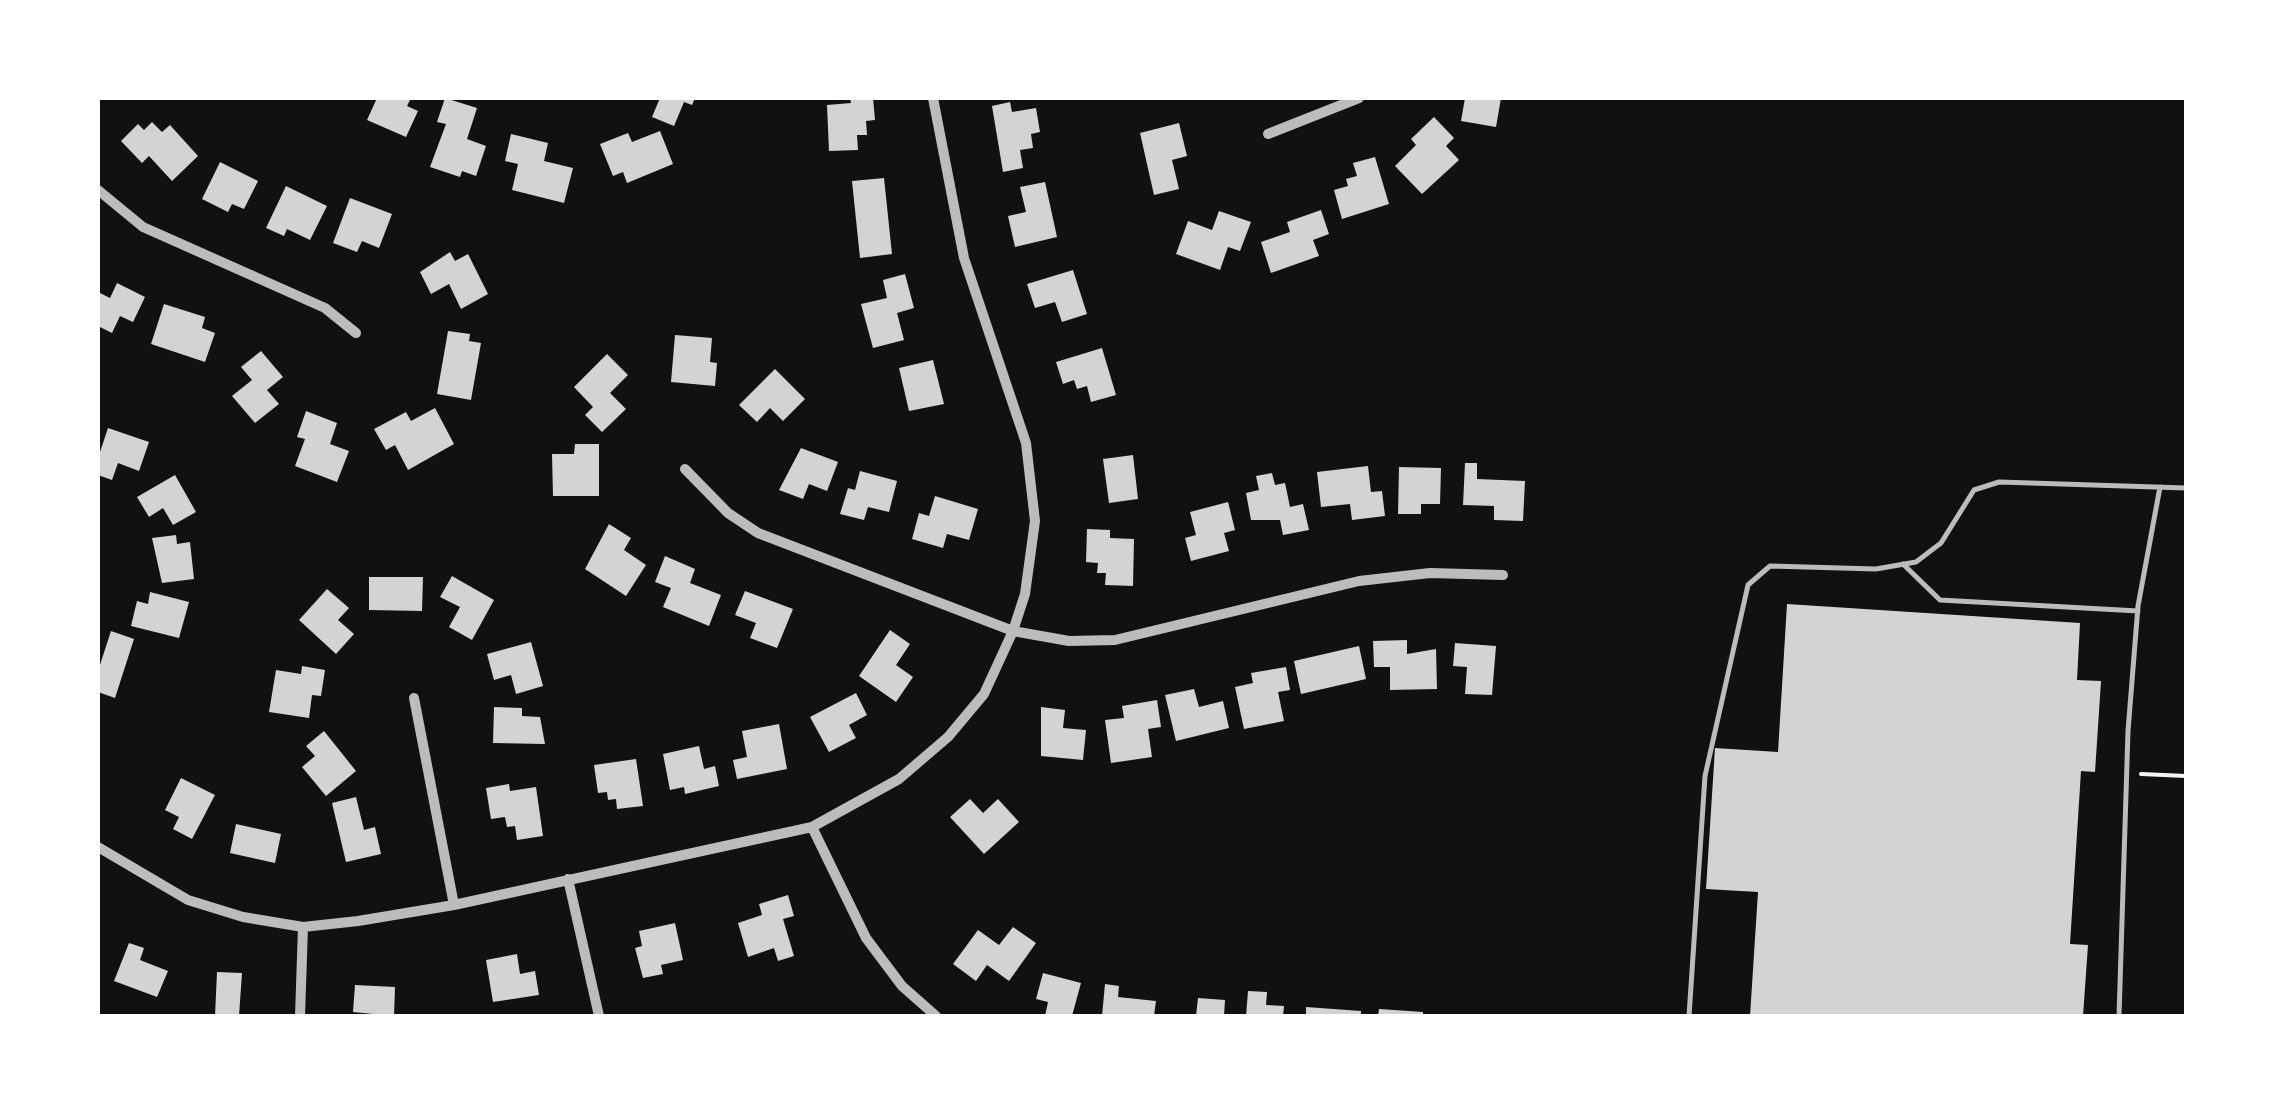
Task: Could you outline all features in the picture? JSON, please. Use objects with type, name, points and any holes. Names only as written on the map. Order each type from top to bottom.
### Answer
[{"type":"street","points":[[98,847],[188,900],[243,918],[303,927],[454,905],[812,827],[899,779],[948,738],[984,694],[1013,631],[1025,594],[1035,521],[1026,442],[964,258],[933,98]]},
{"type":"street","points":[[1268,134],[1360,98]]},
{"type":"street","points":[[98,190],[142,227],[325,308],[356,334]]},
{"type":"street","points":[[685,469],[728,512],[758,534],[1013,631],[1069,641],[1115,640],[1359,580],[1430,573],[1503,575]]},
{"type":"street","points":[[414,698],[454,905]]},
{"type":"street","points":[[812,827],[866,938],[902,986],[936,1016]]},
{"type":"street","points":[[568,879],[599,1016]]},
{"type":"street","points":[[300,1016],[303,927]]},
{"type":"lane","points":[[1689,1016],[1705,776],[1748,585],[1770,566],[1876,569],[1916,562],[1940,543],[1974,490],[2000,482],[2186,488]]},
{"type":"lane","points":[[2118,1016],[2138,610],[2160,488]]},
{"type":"lane","points":[[1903,564],[1940,600],[2138,610]]},
{"type":"path","points":[[2127,773],[2186,776]]},
{"type":"building","points":[[377,98],[411,98],[407,106],[418,111],[406,137],[367,120]]},
{"type":"building","points":[[445,98],[477,108],[467,139],[486,146],[476,176],[462,171],[460,177],[430,167],[446,124],[437,122]]},
{"type":"building","points":[[660,98],[695,98],[692,105],[684,102],[674,126],[652,117]]},
{"type":"building","points":[[850,98],[873,98],[875,120],[866,121],[867,135],[857,135],[858,150],[829,151],[827,105],[851,103]]},
{"type":"building","points":[[1465,98],[1501,98],[1496,127],[1461,121]]},
{"type":"building","points":[[1010,102],[1012,112],[1036,108],[1040,132],[1031,134],[1033,148],[1020,150],[1023,168],[1003,172],[992,106]]},
{"type":"building","points":[[1434,117],[1454,138],[1446,146],[1459,160],[1422,194],[1395,166],[1416,145],[1411,139]]},
{"type":"building","points":[[152,122],[162,132],[170,125],[198,156],[172,181],[149,156],[142,163],[121,141],[138,124],[144,130]]},
{"type":"building","points":[[1179,123],[1187,156],[1172,160],[1179,189],[1154,195],[1140,133]]},
{"type":"building","points":[[660,131],[673,164],[627,183],[623,172],[613,176],[600,144],[628,133],[632,142]]},
{"type":"building","points":[[511,134],[548,143],[544,161],[573,168],[564,203],[512,190],[518,164],[505,161]]},
{"type":"building","points":[[1375,157],[1389,204],[1342,219],[1334,190],[1348,186],[1346,179],[1357,176],[1353,163]]},
{"type":"building","points":[[220,162],[258,181],[244,209],[232,204],[228,212],[202,199]]},
{"type":"building","points":[[884,178],[892,254],[860,258],[852,181]]},
{"type":"building","points":[[1045,182],[1057,237],[1015,247],[1008,216],[1026,212],[1020,187]]},
{"type":"building","points":[[286,186],[327,206],[310,240],[287,229],[284,236],[266,228]]},
{"type":"building","points":[[350,198],[392,214],[379,248],[362,241],[357,252],[333,243]]},
{"type":"building","points":[[1321,210],[1329,234],[1313,240],[1319,256],[1271,273],[1261,242],[1290,232],[1287,222]]},
{"type":"building","points":[[1219,211],[1251,222],[1240,251],[1228,247],[1220,270],[1176,254],[1188,221],[1212,230]]},
{"type":"building","points":[[450,252],[455,261],[468,254],[488,294],[461,309],[449,284],[431,294],[420,272]]},
{"type":"building","points":[[1073,270],[1087,314],[1062,322],[1055,302],[1035,308],[1027,284]]},
{"type":"building","points":[[905,274],[914,308],[897,313],[904,340],[873,348],[861,304],[887,298],[883,280]]},
{"type":"building","points":[[117,283],[145,297],[133,322],[120,316],[112,333],[98,326],[98,292],[110,298]]},
{"type":"building","points":[[164,304],[205,317],[202,328],[215,333],[205,362],[151,344]]},
{"type":"building","points":[[448,331],[470,334],[469,341],[481,343],[471,400],[437,394]]},
{"type":"building","points":[[675,335],[712,338],[710,362],[717,363],[715,386],[671,382]]},
{"type":"building","points":[[1102,348],[1116,395],[1091,402],[1087,386],[1077,389],[1074,380],[1063,384],[1056,362]]},
{"type":"building","points":[[261,351],[283,377],[267,390],[279,404],[255,423],[232,396],[252,380],[241,367]]},
{"type":"building","points":[[607,354],[628,375],[610,393],[626,409],[602,432],[585,415],[593,407],[574,387]]},
{"type":"building","points":[[933,360],[944,404],[909,411],[899,368]]},
{"type":"building","points":[[775,369],[805,399],[783,421],[770,408],[757,422],[739,405]]},
{"type":"building","points":[[435,408],[454,444],[408,470],[395,445],[386,450],[374,429],[406,412],[411,421]]},
{"type":"building","points":[[306,411],[337,423],[330,444],[349,451],[337,482],[295,466],[305,439],[297,437]]},
{"type":"building","points":[[108,428],[149,442],[139,471],[118,463],[112,480],[98,475],[98,458]]},
{"type":"building","points":[[575,444],[599,444],[599,496],[553,496],[552,454],[574,454]]},
{"type":"building","points":[[801,448],[838,462],[827,491],[809,484],[803,499],[779,490]]},
{"type":"building","points":[[1133,455],[1138,499],[1109,503],[1103,459]]},
{"type":"building","points":[[1465,463],[1477,463],[1477,479],[1525,481],[1523,521],[1494,520],[1494,506],[1463,505]]},
{"type":"building","points":[[1368,466],[1371,492],[1382,491],[1385,516],[1352,520],[1350,504],[1321,507],[1317,472]]},
{"type":"building","points":[[1399,467],[1441,468],[1440,504],[1421,504],[1421,514],[1398,514]]},
{"type":"building","points":[[860,471],[897,481],[889,512],[868,507],[864,520],[840,514],[848,488],[855,490]]},
{"type":"building","points":[[1272,473],[1275,485],[1285,483],[1290,507],[1303,504],[1309,530],[1283,535],[1280,520],[1251,520],[1246,493],[1259,490],[1256,476]]},
{"type":"building","points":[[175,475],[196,512],[173,525],[163,508],[149,517],[137,497]]},
{"type":"building","points":[[935,496],[978,509],[969,540],[947,534],[943,548],[912,539],[919,513],[929,516]]},
{"type":"building","points":[[1228,502],[1235,530],[1224,533],[1229,551],[1191,561],[1185,538],[1196,535],[1190,512]]},
{"type":"building","points":[[609,524],[631,538],[624,550],[646,565],[626,596],[585,569]]},
{"type":"building","points":[[1087,529],[1110,530],[1110,538],[1134,539],[1133,586],[1105,585],[1106,573],[1097,573],[1098,563],[1086,562]]},
{"type":"building","points":[[176,535],[177,544],[190,542],[194,579],[162,583],[152,538]]},
{"type":"building","points":[[665,556],[695,569],[690,583],[721,595],[709,626],[663,607],[671,588],[655,582]]},
{"type":"building","points":[[452,576],[494,600],[472,640],[449,627],[460,607],[440,597]]},
{"type":"building","points":[[369,577],[423,577],[422,611],[369,610]]},
{"type":"building","points":[[327,589],[349,608],[338,620],[354,634],[336,654],[299,620]]},
{"type":"building","points":[[745,591],[793,609],[777,648],[750,638],[756,623],[735,615]]},
{"type":"building","points":[[150,592],[189,602],[179,638],[131,626],[137,601],[148,604]]},
{"type":"building","points":[[1787,604],[2080,623],[2077,680],[2101,681],[2095,772],[2081,771],[2070,944],[2088,945],[2083,1016],[1750,1016],[1758,892],[1706,889],[1715,748],[1778,752]]},
{"type":"building","points":[[890,630],[910,644],[896,665],[913,677],[896,702],[859,676]]},
{"type":"building","points":[[111,631],[134,639],[115,698],[98,692],[98,671]]},
{"type":"building","points":[[1407,640],[1407,654],[1436,649],[1437,689],[1390,690],[1390,667],[1374,667],[1373,641]]},
{"type":"building","points":[[531,642],[543,686],[516,694],[511,675],[494,680],[487,654]]},
{"type":"building","points":[[1455,643],[1496,646],[1492,695],[1465,694],[1467,667],[1453,666]]},
{"type":"building","points":[[1359,646],[1366,679],[1301,694],[1294,661]]},
{"type":"building","points":[[302,666],[325,670],[321,696],[312,695],[309,718],[269,712],[276,670],[301,674]]},
{"type":"building","points":[[1286,667],[1290,690],[1278,692],[1284,721],[1244,729],[1235,687],[1253,683],[1251,673]]},
{"type":"building","points":[[1194,689],[1199,707],[1223,701],[1229,728],[1176,741],[1165,695]]},
{"type":"building","points":[[856,693],[867,715],[849,725],[856,738],[829,752],[810,717]]},
{"type":"building","points":[[1157,700],[1161,727],[1148,729],[1152,757],[1111,763],[1105,720],[1124,718],[1122,706]]},
{"type":"building","points":[[494,707],[522,708],[522,716],[540,717],[545,744],[493,743]]},
{"type":"building","points":[[1041,707],[1065,710],[1063,728],[1086,730],[1083,760],[1041,756]]},
{"type":"building","points":[[779,724],[787,769],[737,779],[733,760],[747,757],[742,731]]},
{"type":"building","points":[[324,731],[356,771],[326,796],[302,767],[315,756],[306,746]]},
{"type":"building","points":[[699,746],[704,769],[715,766],[719,786],[685,794],[684,787],[670,790],[663,754]]},
{"type":"building","points":[[636,759],[643,806],[617,809],[616,799],[608,800],[607,792],[598,793],[594,765]]},
{"type":"building","points":[[181,778],[215,795],[192,839],[173,829],[179,817],[165,810]]},
{"type":"building","points":[[509,784],[510,791],[536,787],[543,836],[517,840],[515,826],[507,827],[505,817],[491,819],[486,788]]},
{"type":"building","points":[[356,797],[364,830],[375,827],[381,854],[346,862],[332,803]]},
{"type":"building","points":[[970,799],[983,813],[998,799],[1019,822],[984,854],[950,817]]},
{"type":"building","points":[[236,824],[281,834],[275,863],[230,853]]},
{"type":"building","points":[[788,895],[794,916],[783,919],[794,956],[778,961],[774,948],[748,957],[738,923],[762,915],[759,904]]},
{"type":"building","points":[[675,923],[683,960],[661,965],[663,974],[643,978],[635,948],[642,946],[639,931]]},
{"type":"building","points":[[1013,927],[1036,943],[1009,981],[987,965],[976,981],[953,964],[978,930],[999,945]]},
{"type":"building","points":[[129,943],[144,948],[140,960],[168,971],[157,997],[114,981]]},
{"type":"building","points":[[517,954],[520,974],[535,971],[539,995],[493,1002],[486,960]]},
{"type":"building","points":[[217,972],[242,973],[239,1016],[215,1016]]},
{"type":"building","points":[[1043,973],[1081,983],[1072,1016],[1045,1016],[1048,1002],[1036,999]]},
{"type":"building","points":[[1105,984],[1119,986],[1118,997],[1156,1001],[1154,1016],[1102,1016]]},
{"type":"building","points":[[355,985],[395,987],[394,1016],[353,1012]]},
{"type":"building","points":[[1248,991],[1267,992],[1266,1005],[1284,1006],[1283,1016],[1246,1016]]},
{"type":"building","points":[[1198,998],[1225,1000],[1224,1016],[1196,1016]]},
{"type":"building","points":[[1306,1007],[1361,1011],[1361,1016],[1306,1016]]},
{"type":"building","points":[[1379,1009],[1423,1012],[1423,1016],[1378,1016]]}]
